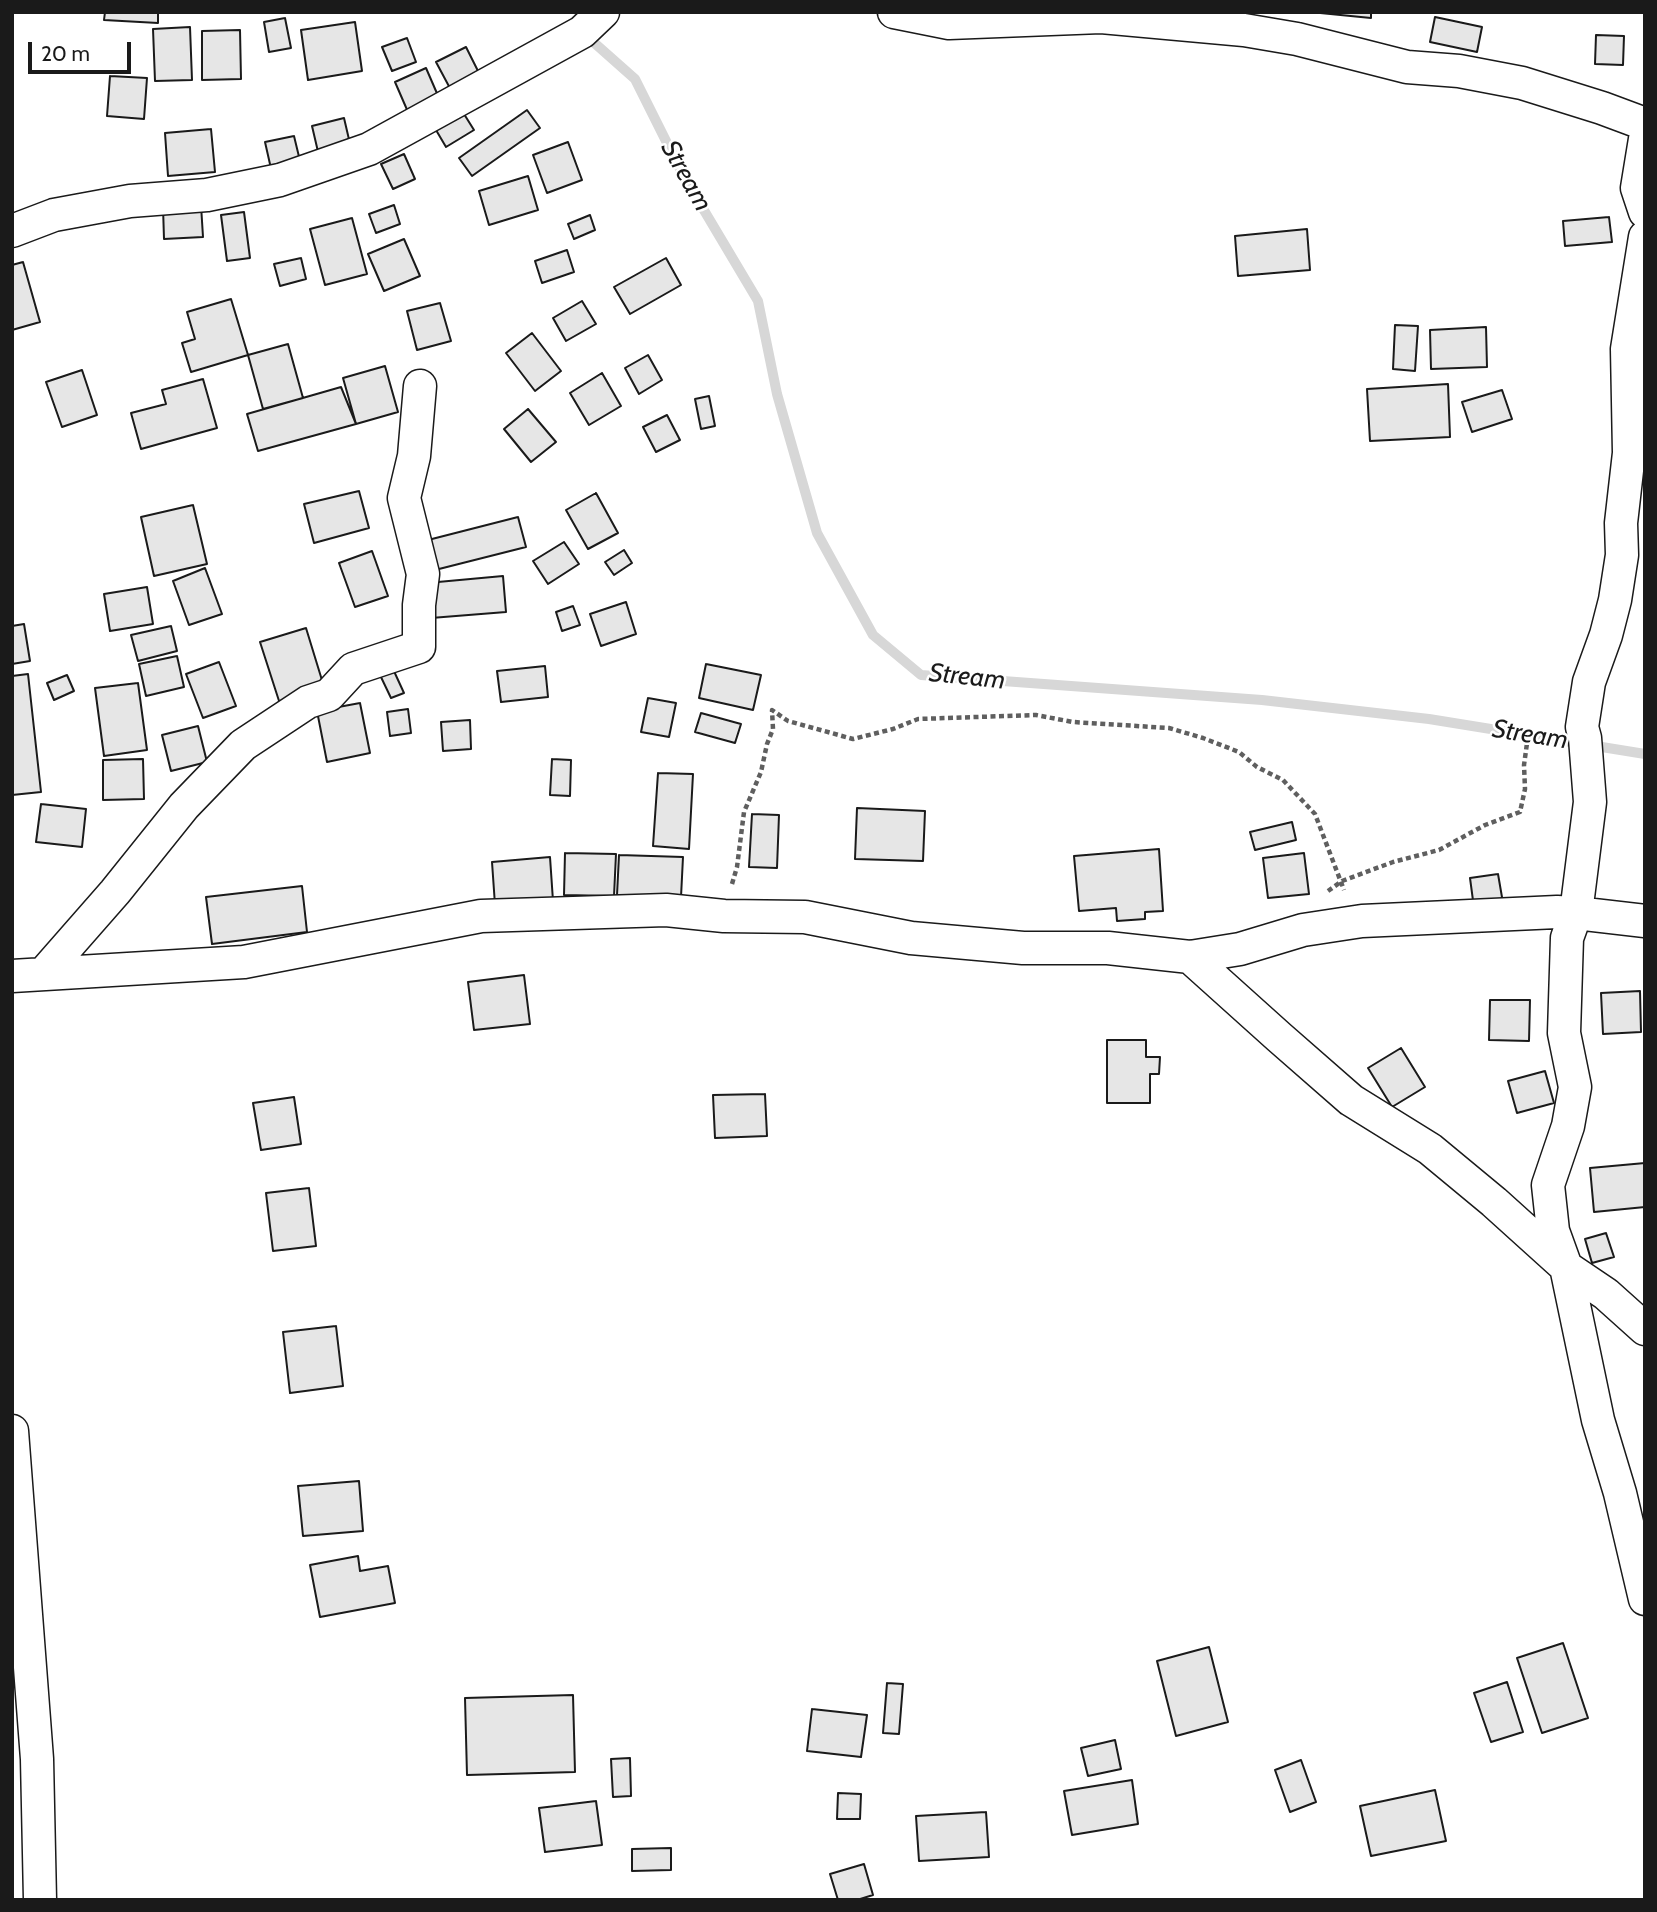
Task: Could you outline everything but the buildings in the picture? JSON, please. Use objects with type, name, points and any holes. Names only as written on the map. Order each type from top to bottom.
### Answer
[{"type":"street","points":[[12,231],[67,212],[130,201],[206,195],[280,180],[369,149],[582,32],[603,12]]},
{"type":"street","points":[[894,12],[949,23],[1101,17],[1244,30],[1297,39],[1407,68],[1459,71],[1522,83],[1645,124]]},
{"type":"street","points":[[1645,139],[1637,188],[1645,212]]},
{"type":"street","points":[[1645,237],[1627,349],[1629,453],[1620,523],[1622,555],[1615,600],[1589,682],[1582,727],[1590,802],[1576,913],[1567,938],[1564,1033],[1575,1087],[1567,1126],[1548,1185],[1553,1231],[1566,1267],[1598,1420],[1620,1493],[1645,1599]]},
{"type":"street","points":[[44,973],[115,892],[184,806],[243,745],[308,702],[328,695],[353,669],[419,647],[419,605],[423,574],[404,498],[414,456],[420,386]]},
{"type":"street","points":[[12,976],[244,962],[481,916],[666,910],[724,916],[806,917],[911,938],[1023,948],[1108,948],[1190,957],[1240,949],[1303,930],[1362,921],[1576,913],[1645,921]]},
{"type":"street","points":[[1190,957],[1351,1100],[1430,1149],[1566,1267],[1606,1294],[1645,1329]]},
{"type":"street","points":[[12,1431],[37,1759],[40,1900]]},
{"type":"path","points":[[724,916],[737,867],[744,812],[761,772],[773,729],[772,710],[788,721],[853,738],[892,729],[918,719],[946,717],[1036,715],[1073,722],[1169,728],[1239,752],[1257,767],[1283,780],[1315,814],[1342,881],[1393,862],[1439,850],[1485,825],[1520,812],[1525,789],[1524,765],[1528,736],[1564,733],[1582,727]]},
{"type":"waterway","name":"Stream","points":[[579,12],[582,32],[635,79],[683,175],[758,301],[777,394],[817,533],[873,635],[921,675],[1262,700],[1429,719],[1645,754]]}]
